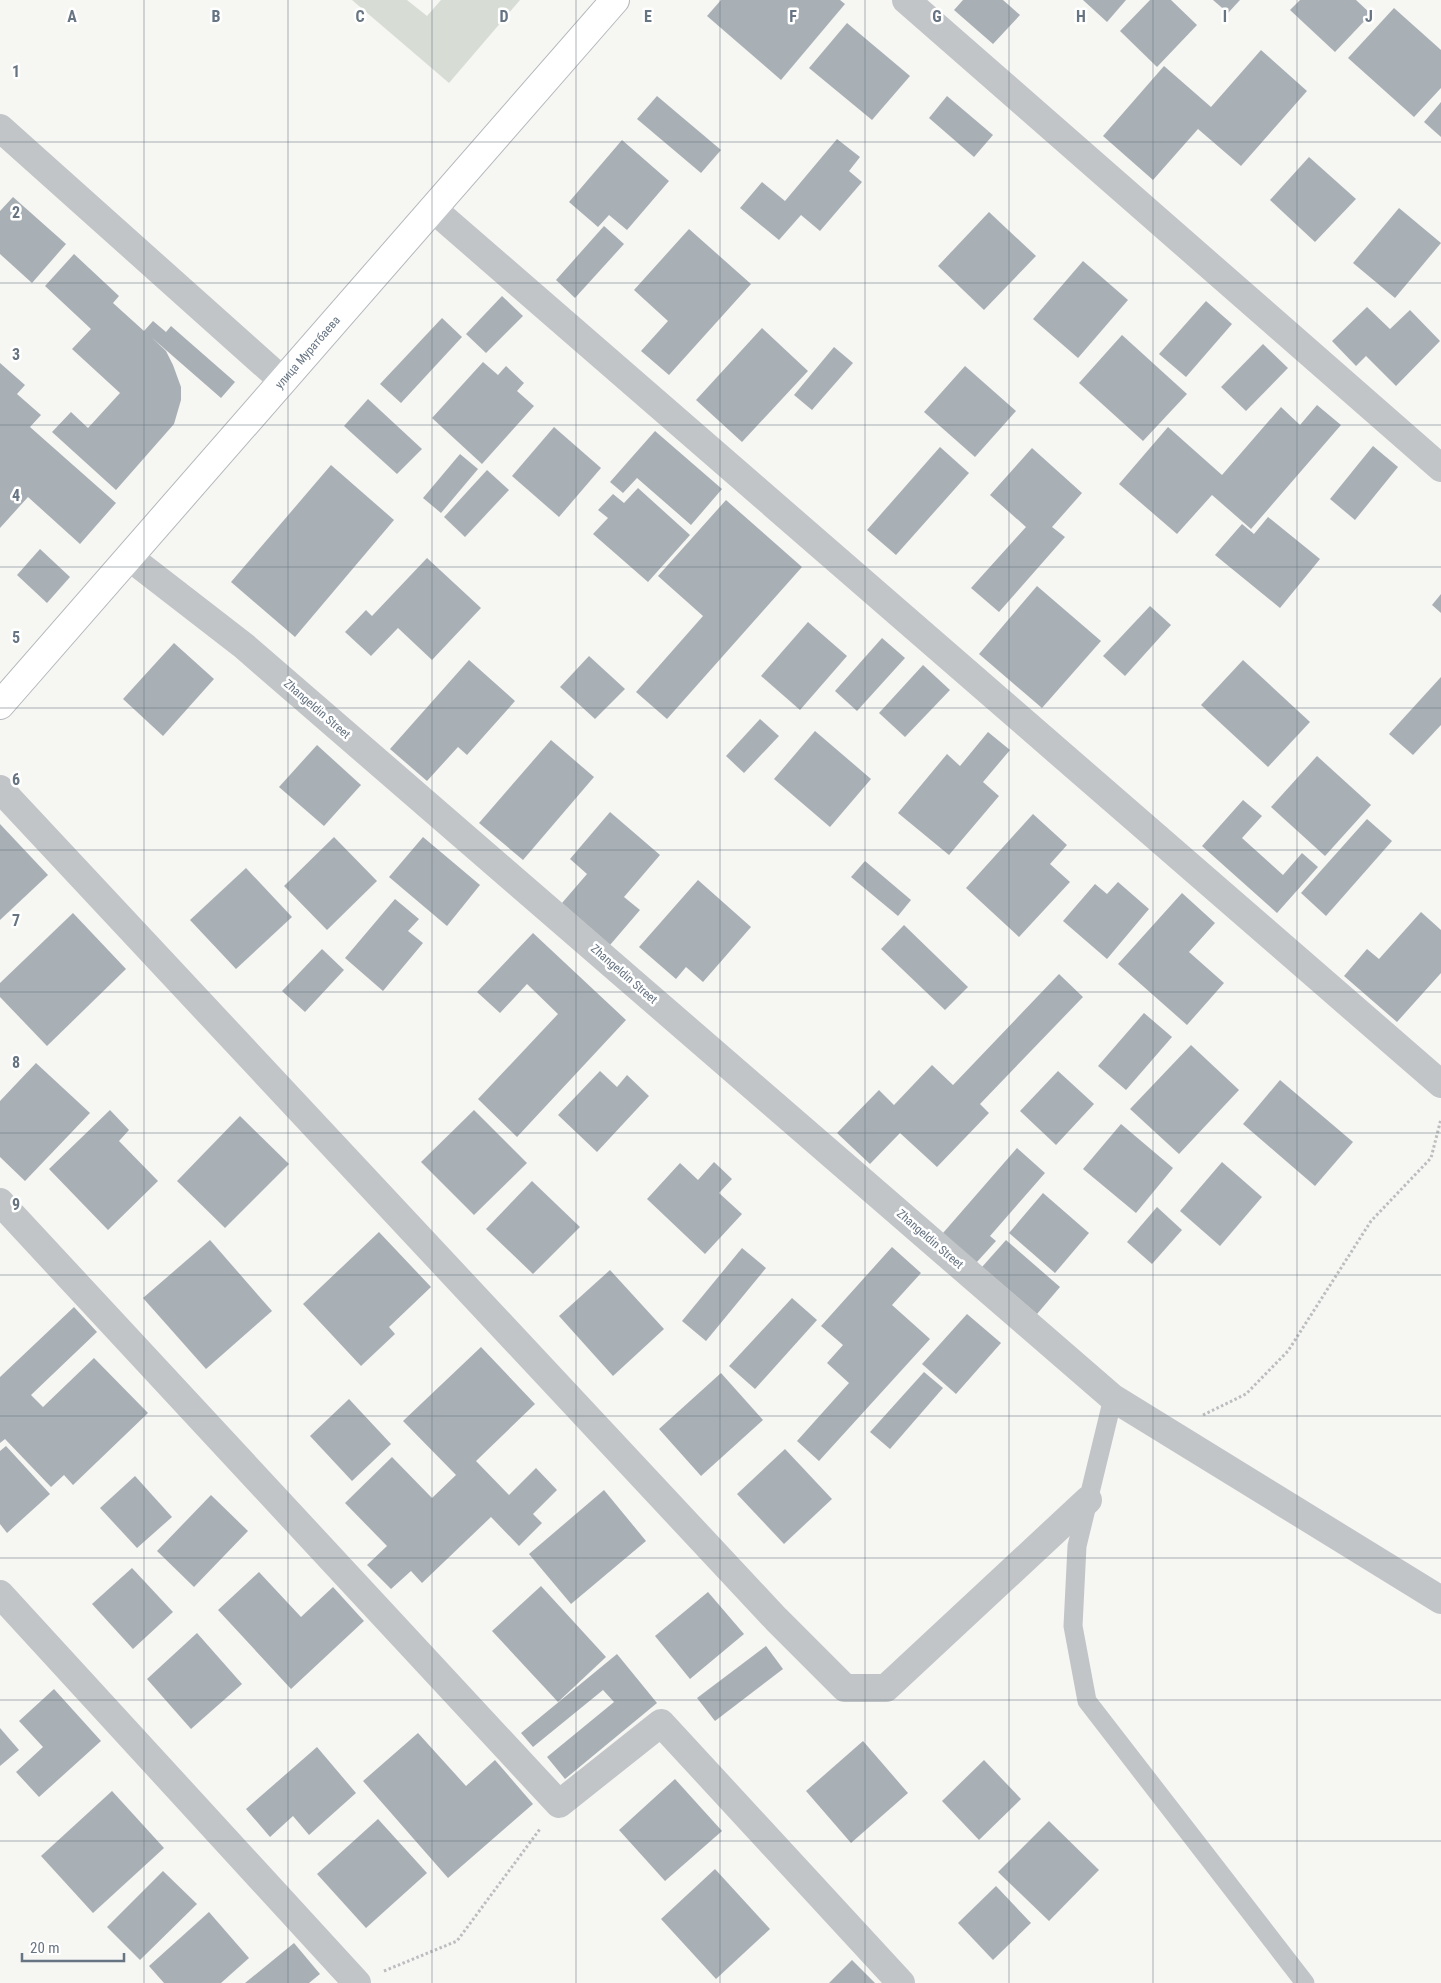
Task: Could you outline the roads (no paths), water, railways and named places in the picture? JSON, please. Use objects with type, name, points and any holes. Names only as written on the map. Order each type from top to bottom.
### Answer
[{"type":"street","name":"улица Муратбаева","points":[[0,705],[615,0]]},
{"type":"street","points":[[906,0],[1441,468]]},
{"type":"street","points":[[0,128],[284,381]]},
{"type":"street","points":[[433,209],[1441,1084]]},
{"type":"street","name":"Zhangeldin Street","points":[[129,557],[244,646],[1113,1398],[1441,1600]]},
{"type":"street","points":[[0,789],[776,1619],[845,1688],[886,1688],[1088,1500]]},
{"type":"street","points":[[0,1202],[558,1804],[661,1723],[901,1983]]},
{"type":"street","points":[[0,1594],[356,1983]]},
{"type":"lane","points":[[1113,1398],[1077,1546],[1073,1626],[1087,1701],[1305,1983]]}]
